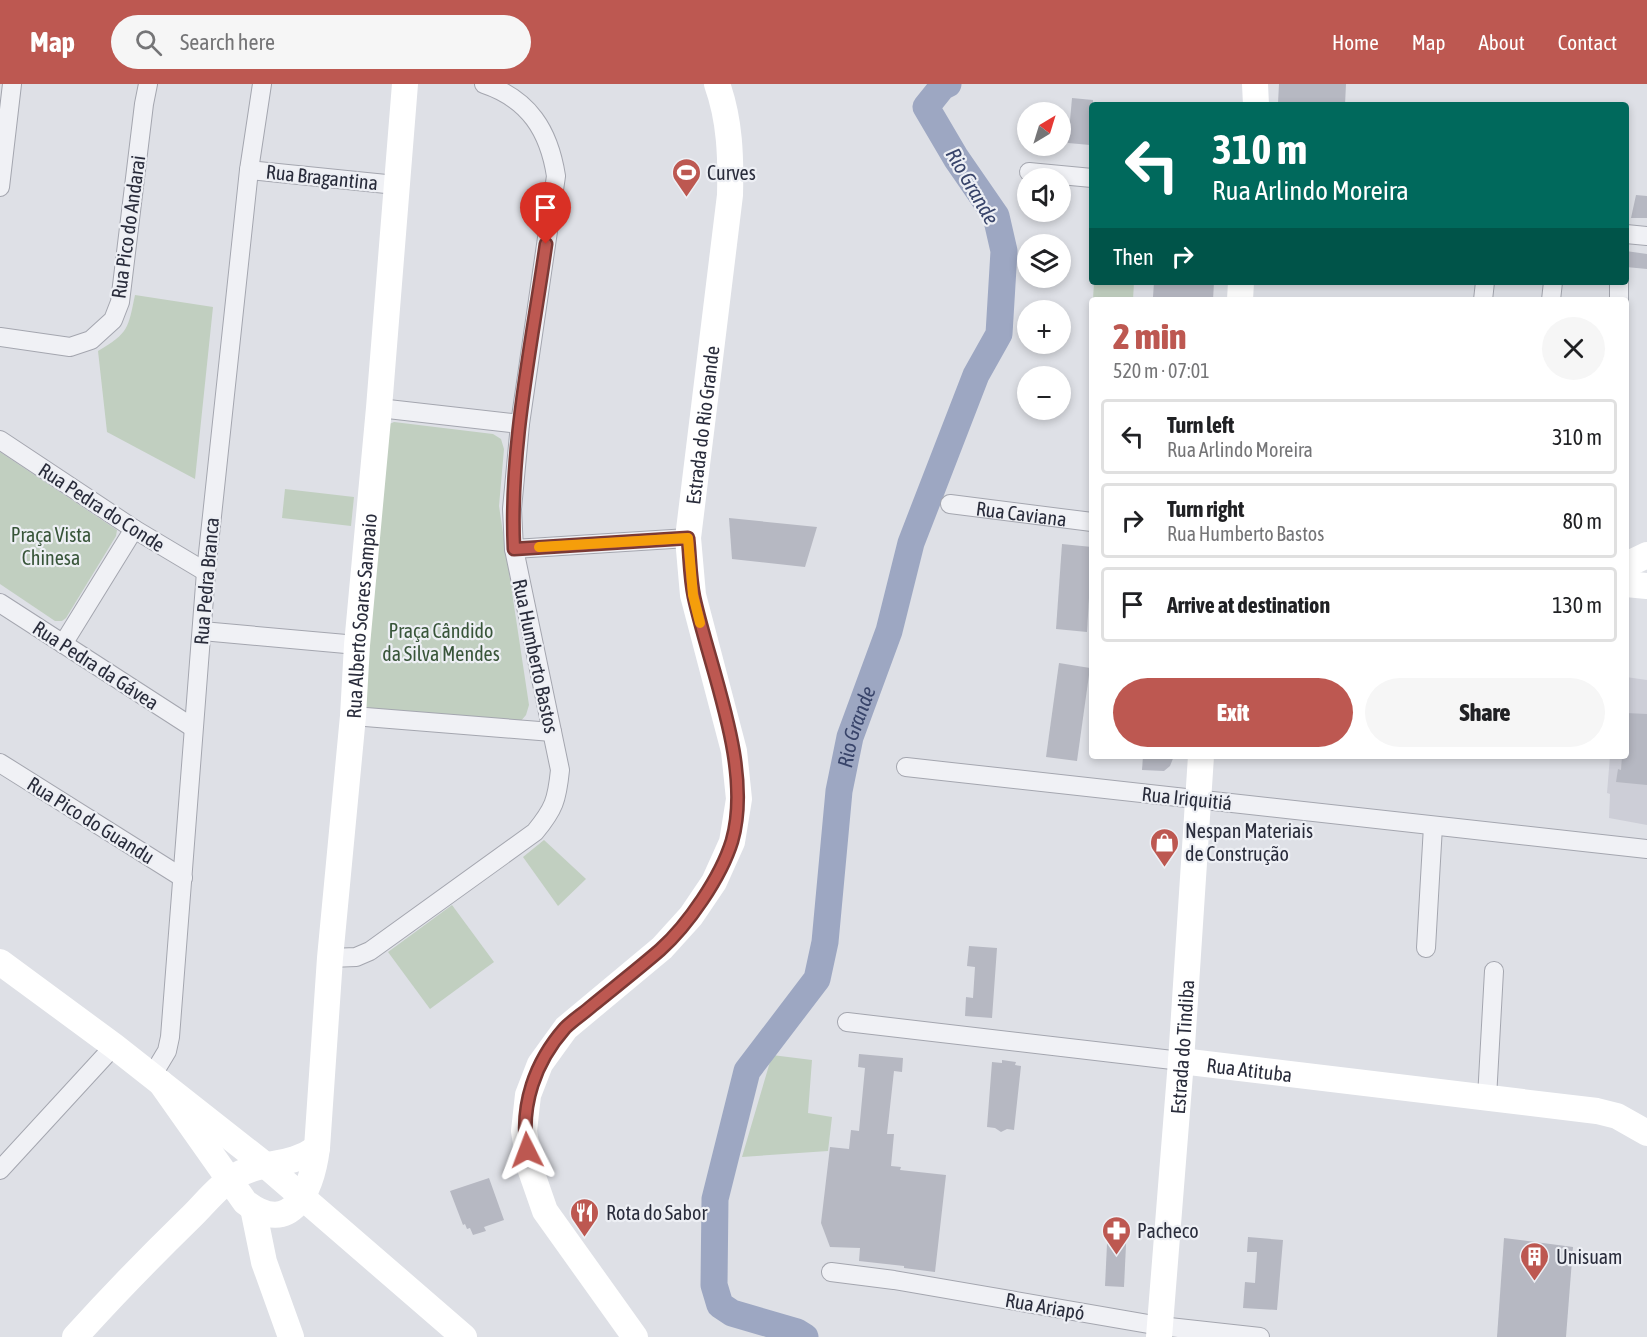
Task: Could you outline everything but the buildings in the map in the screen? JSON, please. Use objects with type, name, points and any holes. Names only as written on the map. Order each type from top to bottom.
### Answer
[{"type":"street","points":[[0,187],[2,153],[12,84]]},
{"type":"street","name":"Rua Pico do Andarai","points":[[0,337],[70,347],[91,340],[113,320],[120,302],[148,84]]},
{"type":"street","name":"Rua Pedra Branca","points":[[156,1079],[170,1037],[192,727],[206,572],[249,170],[262,84]]},
{"type":"street","name":"Rua Alberto Soares Sampaio","points":[[302,1197],[312,1175],[317,1148],[330,958],[353,716],[357,645],[405,84]]},
{"type":"street","name":"Rua Humberto Bastos","points":[[330,958],[356,957],[369,951],[535,832],[549,815],[558,795],[560,770],[514,549],[512,509],[520,424],[556,176],[553,154],[546,136],[535,119],[515,100],[484,84]]},
{"type":"street","name":"Estrada do Rio Grande","points":[[635,1337],[545,1211],[530,1168],[524,1131],[528,1095],[540,1064],[566,1028],[662,948],[691,916],[714,882],[732,842],[739,799],[734,751],[693,595],[688,538],[730,195],[729,131],[717,84]]},
{"type":"street","points":[[1255,84],[1256,102]]},
{"type":"street","name":"Rua Bragantina","points":[[249,170],[396,185]]},
{"type":"street","points":[[1071,176],[1089,178]]},
{"type":"street","points":[[1629,234],[1647,236]]},
{"type":"street","points":[[379,408],[520,424]]},
{"type":"street","name":"Rua Pedra do Conde","points":[[0,440],[134,529],[206,572]]},
{"type":"street","name":"Rua Caviana","points":[[951,504],[1089,522]]},
{"type":"street","points":[[63,644],[134,529]]},
{"type":"street","points":[[514,549],[688,538]]},
{"type":"street","points":[[1629,564],[1647,555]]},
{"type":"street","points":[[1629,584],[1647,586]]},
{"type":"street","name":"Rua Pedra da Gávea","points":[[0,603],[192,727]]},
{"type":"street","points":[[202,631],[357,645]]},
{"type":"street","points":[[353,716],[552,732]]},
{"type":"street","name":"Estrada do Tindiba","points":[[1160,1331],[1201,759]]},
{"type":"street","name":"Rua Pico do Guandu","points":[[0,763],[183,878]]},
{"type":"street","name":"Rua Iriquitiá","points":[[906,767],[1647,849]]},
{"type":"street","points":[[1426,948],[1433,826]]},
{"type":"street","points":[[0,962],[114,1046],[264,1164],[464,1337]]},
{"type":"street","points":[[1487,1098],[1494,971]]},
{"type":"street","name":"Rua Atituba","points":[[847,1022],[1607,1114],[1617,1116],[1647,1133]]},
{"type":"street","points":[[0,1170],[114,1046]]},
{"type":"street","points":[[156,1079],[241,1195],[264,1214],[280,1215],[290,1211],[302,1197]]},
{"type":"street","points":[[291,1337],[241,1195],[249,1169],[264,1164],[283,1164],[317,1148]]},
{"type":"street","points":[[75,1337],[152,1255],[203,1205],[241,1195]]},
{"type":"street","points":[[264,1262],[269,1240],[280,1215]]},
{"type":"street","name":"Rua Ariapó","points":[[831,1272],[894,1280],[1160,1331],[1260,1337]]},
{"type":"shaded area","points":[[1629,677],[1647,680],[1647,825],[1609,818],[1610,794],[1607,793],[1610,759],[1629,759]]},
{"type":"green space","points":[[1094,285],[1134,285],[1133,297],[1093,297]]},
{"type":"green space","points":[[135,295],[213,307],[195,479],[107,432],[98,351],[116,339],[125,329],[131,315]]},
{"type":"green space","name":"Praça Cândido da Silva Mendes","points":[[394,422],[493,434],[501,439],[504,449],[499,506],[529,705],[526,715],[520,722],[372,712],[364,707],[387,425]]},
{"type":"green space","name":"Praça Vista Chinesa","points":[[0,452],[117,530],[116,536],[62,621],[55,621],[0,584]]},
{"type":"green space","points":[[285,489],[354,497],[351,526],[282,518]]},
{"type":"green space","points":[[544,840],[586,879],[558,906],[523,857]]},
{"type":"green space","points":[[452,905],[494,962],[430,1009],[388,952]]},
{"type":"green space","points":[[772,1055],[812,1060],[808,1113],[832,1117],[828,1151],[742,1157]]},
{"type":"waterway","name":"Rio Grande","points":[[805,1337],[797,1332],[732,1313],[720,1305],[714,1285],[715,1199],[747,1071],[817,979],[825,942],[839,791],[850,737],[889,631],[911,543],[976,375],[999,334],[1004,251],[996,216],[956,158],[926,107],[942,87],[948,84]]},
{"type":"slow traffic","points":[[539,547],[688,538],[693,595],[700,623]]},
{"type":"place","name":"Curves","points":[[686,198]]},
{"type":"place","name":"Nespan Materiais de Construção","points":[[1164,868]]},
{"type":"place","name":"Rota do Sabor","points":[[585,1238]]},
{"type":"place","name":"Pacheco","points":[[1116,1256]]},
{"type":"place","name":"Unisuam","points":[[1535,1282]]},
{"type":"route","points":[[527,1150],[524,1131],[528,1095],[540,1064],[566,1028],[662,948],[691,916],[714,882],[732,842],[739,799],[734,751],[693,595],[688,538],[514,549],[512,509],[520,424],[546,244]]}]
